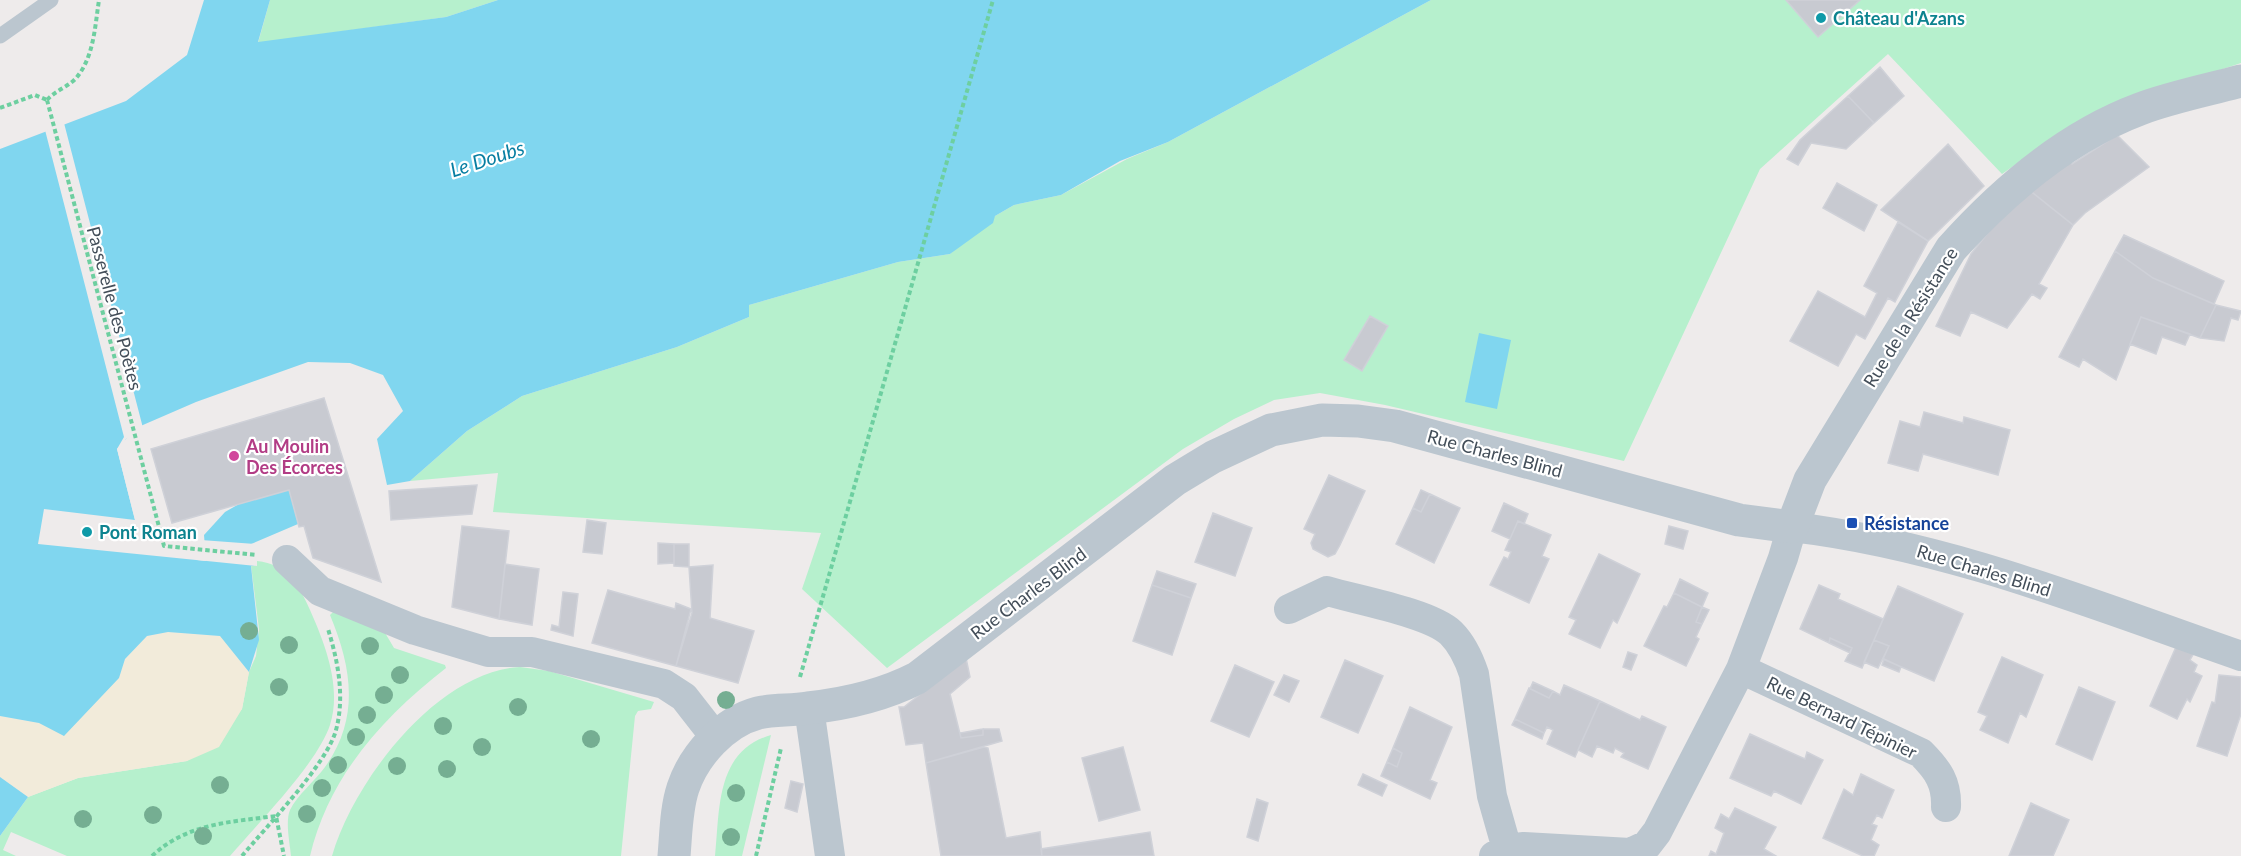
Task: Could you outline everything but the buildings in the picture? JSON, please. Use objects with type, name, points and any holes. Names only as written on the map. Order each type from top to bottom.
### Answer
[{"type":"street","name":"Rue de la Résistance","points":[[1792,527],[1810,480],[1822,460],[1951,249],[1977,220],[2005,193],[2093,130],[2140,109],[2241,81]]},
{"type":"street","name":"Rue Charles Blind","points":[[674,856],[682,790],[690,770],[716,738],[744,718],[771,710],[800,709],[895,690],[917,678],[1175,480],[1242,442],[1295,424],[1322,420],[1395,426],[1739,519],[1885,541],[1980,567],[2241,656]]},
{"type":"street","points":[[1289,609],[1327,591],[1429,620],[1451,632],[1464,650],[1474,674],[1500,853],[1524,847],[1630,853],[1650,850],[1657,832],[1741,669],[1792,527]]},
{"type":"street","points":[[287,560],[320,591],[415,630],[488,652],[532,652],[664,684],[684,697],[716,738]]},
{"type":"street","name":"Rue Bernard Tépinier","points":[[1741,669],[1921,753],[1938,770],[1946,790],[1946,807]]},
{"type":"street","points":[[800,709],[830,856]]},
{"type":"lane","points":[[0,36],[51,0]]},
{"type":"path","points":[[0,108],[35,95],[47,100],[57,89],[77,77],[92,45],[99,0]]},
{"type":"path","points":[[756,856],[800,709],[909,298],[993,0]]},
{"type":"path","name":"Passerelle des Poètes","points":[[47,100],[164,546],[258,555]]},
{"type":"path","points":[[242,856],[324,754],[336,731],[340,684],[336,654],[318,600],[320,591]]},
{"type":"path","points":[[152,856],[183,834],[209,825],[276,816]]},
{"type":"path","points":[[276,816],[284,856]]},
{"type":"green space","points":[[270,0],[498,0],[446,17],[258,43]]},
{"type":"green space","points":[[1431,0],[2241,0],[2241,63],[2106,108],[2053,138],[2002,174],[1888,54],[1760,169],[1624,461],[1385,405],[1320,393],[1274,400],[1234,419],[1183,449],[887,668],[802,589],[821,533],[493,512],[498,473],[410,481],[467,431],[522,396],[677,347],[749,317],[749,305],[898,262],[950,254],[995,216],[1014,205],[1061,195],[1127,159],[1168,142]]},
{"type":"green space","points":[[257,561],[276,566],[284,571],[301,592],[326,651],[334,696],[330,725],[323,740],[300,775],[271,810],[230,856],[67,856],[11,832],[3,850],[16,856],[0,856],[0,836],[28,797],[78,778],[187,761],[242,709],[249,672],[256,656],[259,629],[251,565],[256,566]]},
{"type":"green space","points":[[335,610],[381,626],[394,648],[445,665],[446,668],[401,707],[362,750],[330,800],[310,856],[291,856],[288,827],[290,810],[325,767],[336,749],[344,730],[348,711],[347,673],[338,635],[330,615]]},
{"type":"green space","points":[[520,667],[549,671],[654,702],[651,709],[638,711],[635,716],[621,856],[332,856],[343,827],[359,796],[379,765],[403,735],[430,709],[459,688],[489,673]]},
{"type":"green space","points":[[771,735],[742,856],[715,856],[720,802],[730,768],[739,754],[753,743]]},
{"type":"sand","points":[[168,632],[221,636],[249,672],[242,709],[219,747],[187,761],[78,778],[28,797],[0,777],[0,716],[39,723],[103,693],[119,678],[125,659],[147,636]]},
{"type":"water","name":"Le Doubs","points":[[204,0],[270,0],[258,42],[446,17],[498,0],[1431,0],[1168,142],[1120,161],[1061,195],[1014,205],[995,216],[993,223],[950,254],[898,262],[749,305],[749,317],[677,347],[522,396],[467,431],[410,481],[387,485],[377,439],[403,411],[383,375],[350,363],[308,362],[196,402],[136,428],[117,449],[135,520],[44,509],[38,544],[206,561],[204,535],[225,512],[239,504],[289,490],[298,524],[244,547],[257,566],[251,566],[259,640],[249,672],[220,636],[168,632],[147,636],[125,659],[119,678],[64,736],[39,723],[0,716],[0,149],[126,101],[187,55]]},
{"type":"water","points":[[1479,333],[1511,340],[1497,409],[1465,402]]},
{"type":"water","points":[[0,777],[28,797],[0,836]]},
{"type":"pier","points":[[64,123],[143,428],[126,439],[120,449],[138,520],[135,520],[117,449],[124,437],[45,130]]},
{"type":"pier","points":[[201,540],[255,544],[248,548],[257,561],[257,566],[197,560],[197,557],[203,558]]},
{"type":"place","name":"Château d'Azans","points":[[1821,18]]},
{"type":"place","name":"Au Moulin Des Écorces","points":[[234,456]]},
{"type":"place","name":"Résistance","points":[[1852,523]]},
{"type":"place","name":"Pont Roman","points":[[87,532]]}]
